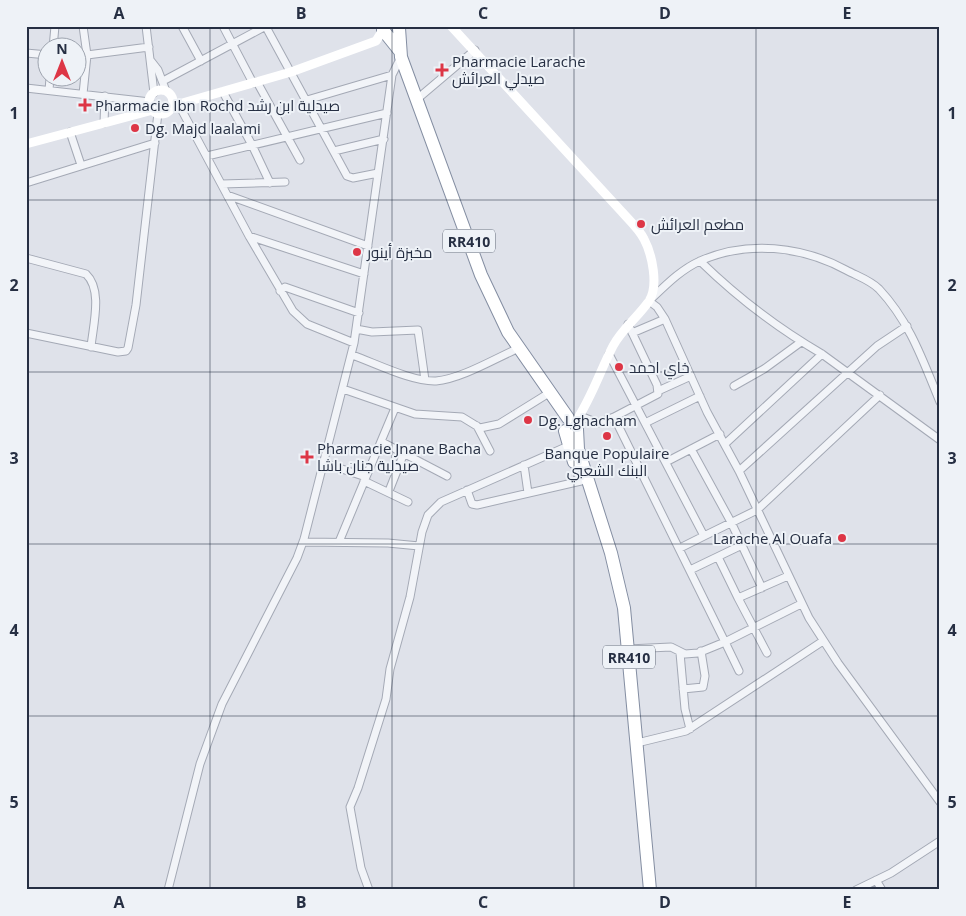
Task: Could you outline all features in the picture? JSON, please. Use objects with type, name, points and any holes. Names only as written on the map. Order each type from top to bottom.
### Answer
[{"type":"highway","name":"RR410","points":[[381,28],[387,31],[400,27],[400,54]]},
{"type":"highway","name":"RR410","points":[[381,28],[400,54],[481,275],[508,332],[549,393],[573,423],[578,449],[619,584],[628,649],[650,890]]},
{"type":"highway","name":"RR410","points":[[573,423],[568,446],[581,480],[613,586],[618,610],[643,890]]},
{"type":"street","points":[[182,26],[201,61]]},
{"type":"street","points":[[223,26],[300,160]]},
{"type":"street","points":[[163,81],[266,26],[349,177],[378,173]]},
{"type":"street","points":[[450,26],[475,50],[643,237],[653,279],[650,301]]},
{"type":"street","points":[[26,333],[122,352],[126,351],[131,340],[155,143],[154,93],[147,27]]},
{"type":"street","points":[[26,88],[105,96],[166,112],[175,106],[291,72],[376,41],[381,28]]},
{"type":"street","points":[[88,55],[149,47]]},
{"type":"street","points":[[416,100],[475,50]]},
{"type":"street","points":[[168,890],[200,764],[222,704],[297,558],[303,542],[352,354],[392,75],[400,54]]},
{"type":"street","points":[[151,60],[163,81],[166,91],[207,156],[249,236],[292,311],[307,324],[354,343]]},
{"type":"street","points":[[307,100],[392,75]]},
{"type":"street","points":[[83,94],[84,88]]},
{"type":"street","points":[[154,93],[166,91]]},
{"type":"street","points":[[223,92],[270,183]]},
{"type":"street","points":[[104,123],[105,96]]},
{"type":"street","points":[[26,144],[153,108]]},
{"type":"street","points":[[207,156],[387,113]]},
{"type":"street","points":[[70,132],[81,165]]},
{"type":"street","points":[[334,151],[384,139]]},
{"type":"street","points":[[26,183],[155,143]]},
{"type":"street","points":[[222,184],[285,182]]},
{"type":"street","points":[[227,195],[368,246]]},
{"type":"street","points":[[249,236],[364,274]]},
{"type":"street","points":[[691,376],[658,391],[656,396],[598,424],[573,423],[609,354],[650,301],[672,280],[700,261],[748,248],[764,248],[807,254],[828,260],[876,287],[907,326],[928,368],[940,402]]},
{"type":"street","points":[[26,258],[86,274],[91,279],[94,288],[94,298],[91,347]]},
{"type":"street","points":[[700,261],[755,309],[849,373],[940,440]]},
{"type":"street","points":[[280,291],[285,287],[359,313]]},
{"type":"street","points":[[650,301],[657,307],[664,319],[700,396],[758,510],[801,604],[823,641],[940,802]]},
{"type":"street","points":[[630,328],[664,319]]},
{"type":"street","points":[[739,471],[849,373],[876,346],[907,326]]},
{"type":"street","points":[[630,328],[658,391]]},
{"type":"street","points":[[356,329],[372,332],[418,330],[425,380]]},
{"type":"street","points":[[734,386],[764,369],[801,342]]},
{"type":"street","points":[[352,354],[425,380],[438,380],[451,378],[519,348]]},
{"type":"street","points":[[609,354],[704,536]]},
{"type":"street","points":[[725,444],[822,354]]},
{"type":"street","points":[[343,389],[415,414],[462,417],[477,426],[490,452]]},
{"type":"street","points":[[477,426],[499,424],[549,393]]},
{"type":"street","points":[[645,423],[700,396]]},
{"type":"street","points":[[680,548],[758,510],[880,396]]},
{"type":"street","points":[[339,542],[395,408]]},
{"type":"street","points":[[614,417],[739,671]]},
{"type":"street","points":[[666,462],[720,434]]},
{"type":"street","points":[[382,442],[447,476]]},
{"type":"street","points":[[369,890],[361,868],[350,807],[358,788],[386,699],[390,669],[410,597],[419,546],[428,515],[440,502],[568,446]]},
{"type":"street","points":[[691,449],[731,522],[762,588]]},
{"type":"street","points":[[389,491],[404,453]]},
{"type":"street","points":[[324,463],[365,479],[408,502]]},
{"type":"street","points":[[524,464],[528,493]]},
{"type":"street","points":[[467,490],[472,504],[477,506],[581,480]]},
{"type":"street","points":[[303,542],[419,546]]},
{"type":"street","points":[[690,570],[742,545]]},
{"type":"street","points":[[718,557],[767,653]]},
{"type":"street","points":[[738,598],[788,576]]},
{"type":"street","points":[[628,649],[666,647],[685,654],[702,651],[725,642],[801,604]]},
{"type":"street","points":[[637,743],[690,729],[823,641]]},
{"type":"street","points":[[682,689],[703,687],[705,676],[702,651]]},
{"type":"street","points":[[680,653],[682,689],[690,729]]},
{"type":"street","points":[[856,890],[892,873],[940,841]]},
{"type":"street","points":[[876,880],[882,890]]},
{"type":"place","name":"Pharmacie Larache صيدلي العرائش","points":[[442,70]]},
{"type":"place","name":"Pharmacie Ibn Rochd صيدلية ابن رشد","points":[[85,105]]},
{"type":"place","name":"Dg. Majd laalami","points":[[135,128]]},
{"type":"place","name":"مطعم العرائش","points":[[641,224]]},
{"type":"place","name":"مخبزة أينور","points":[[357,252]]},
{"type":"place","name":"خاي احمد","points":[[619,367]]},
{"type":"place","name":"Dg. Lghacham","points":[[528,420]]},
{"type":"place","name":"Banque Populaire البنك الشعبي","points":[[607,436]]},
{"type":"place","name":"Pharmacie Jnane Bacha صيدلية جنان باشا","points":[[307,457]]},
{"type":"place","name":"Larache Al Ouafa","points":[[842,538]]}]
